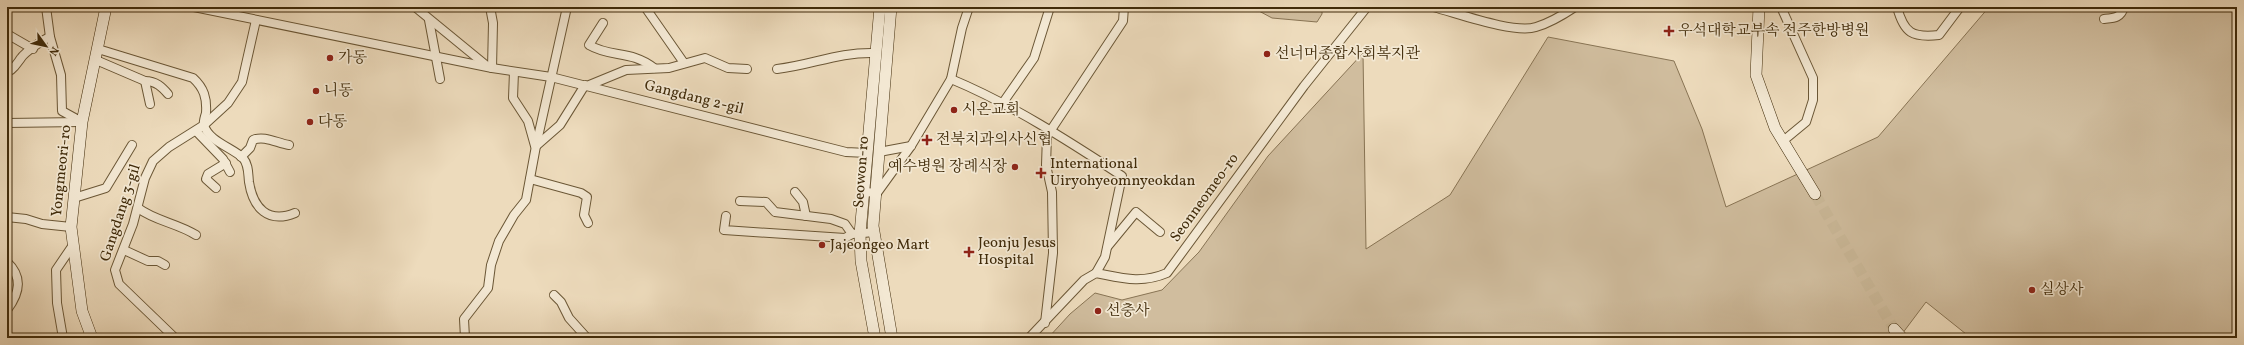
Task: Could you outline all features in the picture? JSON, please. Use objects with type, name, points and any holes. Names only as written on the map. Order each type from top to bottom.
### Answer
[{"type":"street","points":[[46,7],[50,37],[61,75],[62,111],[82,122]]},
{"type":"street","name":"Yongmeori-ro","points":[[92,338],[82,311],[71,227],[82,122],[106,7]]},
{"type":"street","name":"Gangdang 2-gil","points":[[194,7],[491,68],[551,77],[846,152],[867,153]]},
{"type":"street","points":[[415,7],[429,20],[491,68]]},
{"type":"street","points":[[490,7],[494,23],[491,68]]},
{"type":"street","points":[[465,338],[464,318],[488,288],[491,265],[499,241],[514,215],[526,200],[536,146],[567,7]]},
{"type":"street","points":[[645,7],[684,63]]},
{"type":"street","name":"Seowon-ro","points":[[875,338],[856,234],[865,192],[875,53],[880,7]]},
{"type":"street","name":"Seowon-ro","points":[[891,7],[874,232],[892,338]]},
{"type":"street","points":[[865,192],[877,193],[911,146],[951,79],[969,7]]},
{"type":"street","points":[[1002,104],[1034,58],[1050,7]]},
{"type":"street","points":[[1045,323],[1053,253],[1052,192],[1046,165],[1046,136],[1122,21],[1124,7]]},
{"type":"street","name":"Seonneomeo-ro","points":[[1096,273],[1130,279],[1151,280],[1167,273],[1304,86],[1367,7]]},
{"type":"street","points":[[1433,7],[1513,28],[1535,28],[1559,18],[1575,7]]},
{"type":"street","points":[[1758,7],[1756,75],[1775,128],[1815,194]]},
{"type":"street","points":[[1781,7],[1813,78],[1813,100],[1806,122],[1783,141]]},
{"type":"street","points":[[1897,7],[1901,22],[1909,31],[1922,37],[1939,35],[1960,7]]},
{"type":"street","points":[[2104,19],[2115,18],[2122,14],[2124,7]]},
{"type":"street","name":"Gangdang 3-gil","points":[[175,338],[118,284],[115,270],[124,250],[138,208],[145,178],[153,161],[169,147],[204,125],[228,103],[242,82],[256,20]]},
{"type":"street","points":[[429,20],[440,79]]},
{"type":"street","points":[[603,23],[590,45],[600,51],[622,53],[645,61],[654,68]]},
{"type":"street","points":[[7,34],[33,49]]},
{"type":"street","points":[[7,68],[11,70],[19,63],[21,57],[33,49],[43,39],[50,37]]},
{"type":"street","points":[[777,69],[802,66],[832,56],[853,52],[875,53]]},
{"type":"street","points":[[97,55],[145,81],[151,81],[160,85],[168,94]]},
{"type":"street","points":[[97,55],[193,78],[202,86],[207,103],[204,125],[212,137],[241,157],[248,169],[253,199],[258,207],[274,217],[282,218],[295,213]]},
{"type":"street","points":[[536,146],[560,125],[586,86],[626,70],[669,68],[705,58],[728,68],[747,69]]},
{"type":"street","points":[[514,72],[513,98],[528,121],[536,146]]},
{"type":"street","points":[[951,79],[978,90],[1050,130],[1122,176],[1105,257],[1096,273],[1084,280],[1045,323],[1029,338]]},
{"type":"street","points":[[145,81],[150,104]]},
{"type":"street","points":[[7,123],[82,122]]},
{"type":"street","points":[[196,131],[226,164],[230,172]]},
{"type":"street","points":[[241,157],[250,148],[253,140],[256,138],[270,139],[276,143],[289,145]]},
{"type":"street","points":[[74,198],[106,188],[132,146]]},
{"type":"street","points":[[879,152],[911,146]]},
{"type":"street","points":[[216,188],[206,179],[208,174],[226,164]]},
{"type":"street","points":[[530,179],[581,193],[586,197],[584,215],[588,223]]},
{"type":"street","points":[[795,192],[803,202],[806,216]]},
{"type":"street","points":[[740,201],[766,202],[775,212],[831,219],[845,224],[856,234]]},
{"type":"street","points":[[138,208],[148,216],[167,221],[196,235]]},
{"type":"street","points":[[1107,248],[1136,212],[1160,232]]},
{"type":"street","points":[[726,216],[724,230],[845,238],[856,234],[874,232]]},
{"type":"street","points":[[7,217],[26,219],[42,224],[71,227]]},
{"type":"street","points":[[63,338],[57,303],[56,270],[73,245]]},
{"type":"street","points":[[124,250],[148,261],[158,261],[165,264]]},
{"type":"street","points":[[7,262],[17,274],[19,283],[17,293],[7,310]]},
{"type":"street","points":[[554,295],[561,302],[569,318],[587,338]]},
{"type":"street","points":[[1894,329],[1902,338]]},
{"type":"shaded area","points":[[1260,7],[1322,7],[1322,14],[1317,22],[1272,18],[1259,11]]},
{"type":"shaded area","points":[[1989,7],[2237,7],[2237,338],[1971,338],[1926,302],[1899,338],[1048,338],[1070,314],[1095,293],[1122,300],[1162,290],[1199,252],[1268,156],[1363,53],[1366,249],[1450,195],[1548,37],[1674,61],[1702,129],[1726,207],[1878,137]]},
{"type":"tunnel","points":[[1815,194],[1894,329]]},
{"type":"place","name":"우석대학교부속 전주한방병원","points":[[1669,31]]},
{"type":"place","name":"선너머종합사회복지관","points":[[1267,54]]},
{"type":"place","name":"가동","points":[[330,58]]},
{"type":"place","name":"니동","points":[[316,91]]},
{"type":"place","name":"시온교회","points":[[954,110]]},
{"type":"place","name":"다동","points":[[310,122]]},
{"type":"place","name":"전북치과의사신협","points":[[927,140]]},
{"type":"place","name":"예수병원 장례식장","points":[[1015,167]]},
{"type":"place","name":"International Uiryohyeomnyeokdan","points":[[1041,173]]},
{"type":"place","name":"Jajeongeo Mart","points":[[822,245]]},
{"type":"place","name":"Jeonju Jesus Hospital","points":[[969,252]]},
{"type":"place","name":"실상사","points":[[2032,290]]},
{"type":"place","name":"선충사","points":[[1098,311]]}]
